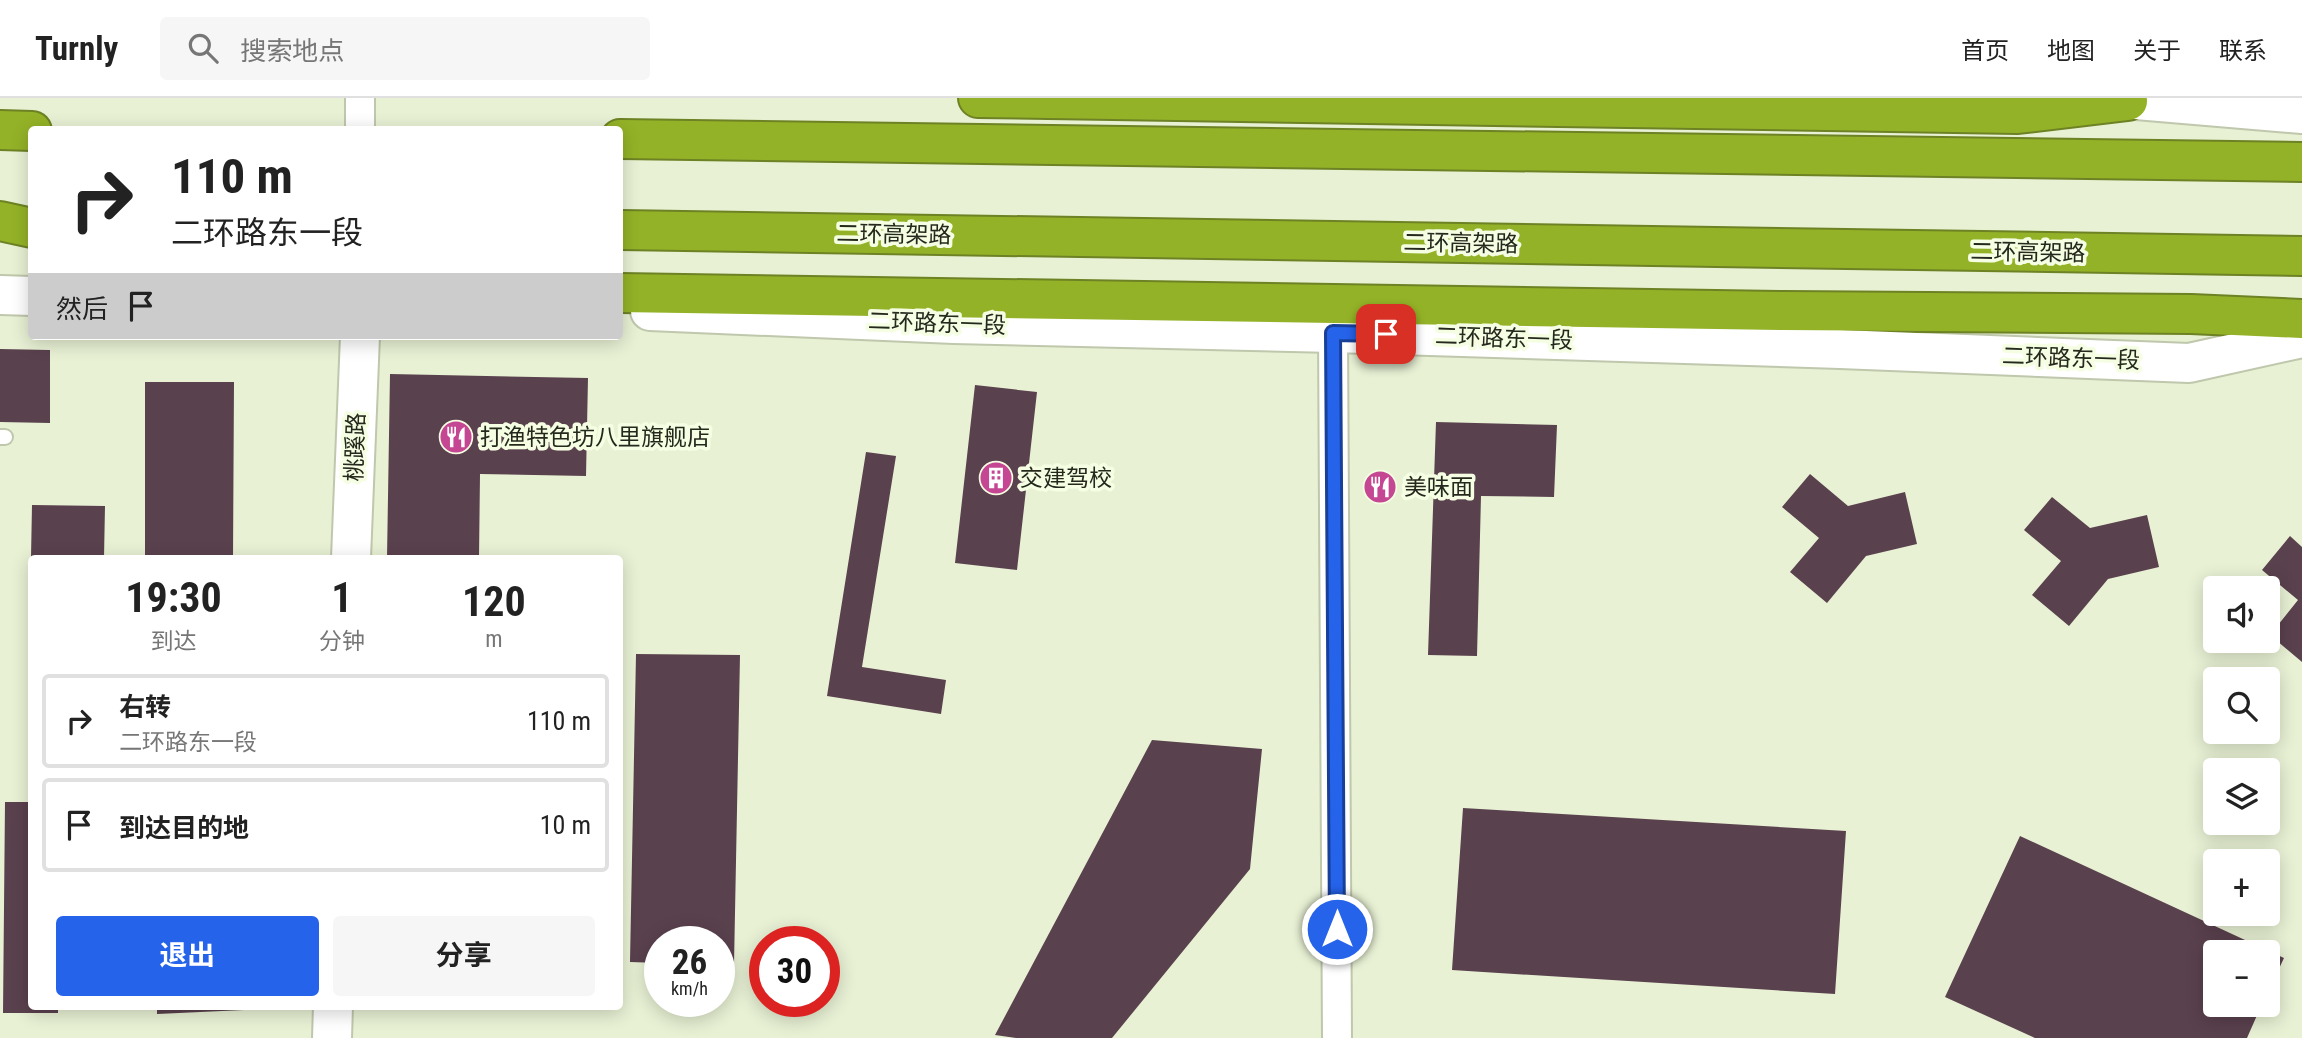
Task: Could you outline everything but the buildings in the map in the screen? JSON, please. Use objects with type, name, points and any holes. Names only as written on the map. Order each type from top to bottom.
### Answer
[{"type":"highway","points":[[978,98],[2018,114],[2123,99]]},
{"type":"highway","points":[[0,130],[28,131]]},
{"type":"highway","points":[[623,139],[2302,162]]},
{"type":"highway","points":[[0,221],[28,221]]},
{"type":"highway","points":[[0,221],[28,227]]},
{"type":"highway","name":"二环高架路","points":[[623,230],[2302,256]]},
{"type":"highway","points":[[623,293],[1742,311],[2191,314],[2302,319]]},
{"type":"main road","points":[[2123,99],[2302,114]]},
{"type":"main road","points":[[0,295],[28,296]]},
{"type":"main road","name":"二环路东一段","points":[[623,310],[954,324],[1826,348],[2189,363],[2302,338]]},
{"type":"main road","name":"桃蹊路","points":[[351,555],[360,340]]},
{"type":"main road","points":[[332,1038],[333,1010]]},
{"type":"street","points":[[360,98],[360,126]]},
{"type":"street","points":[[1333,333],[1337,1038]]},
{"type":"place","name":"打渔特色坊八里旗舰店","points":[[456,437]]},
{"type":"place","name":"交建驾校","points":[[996,478]]},
{"type":"place","name":"美味面","points":[[1380,487]]},
{"type":"route","points":[[1337,929],[1333,333],[1386,334]]}]
